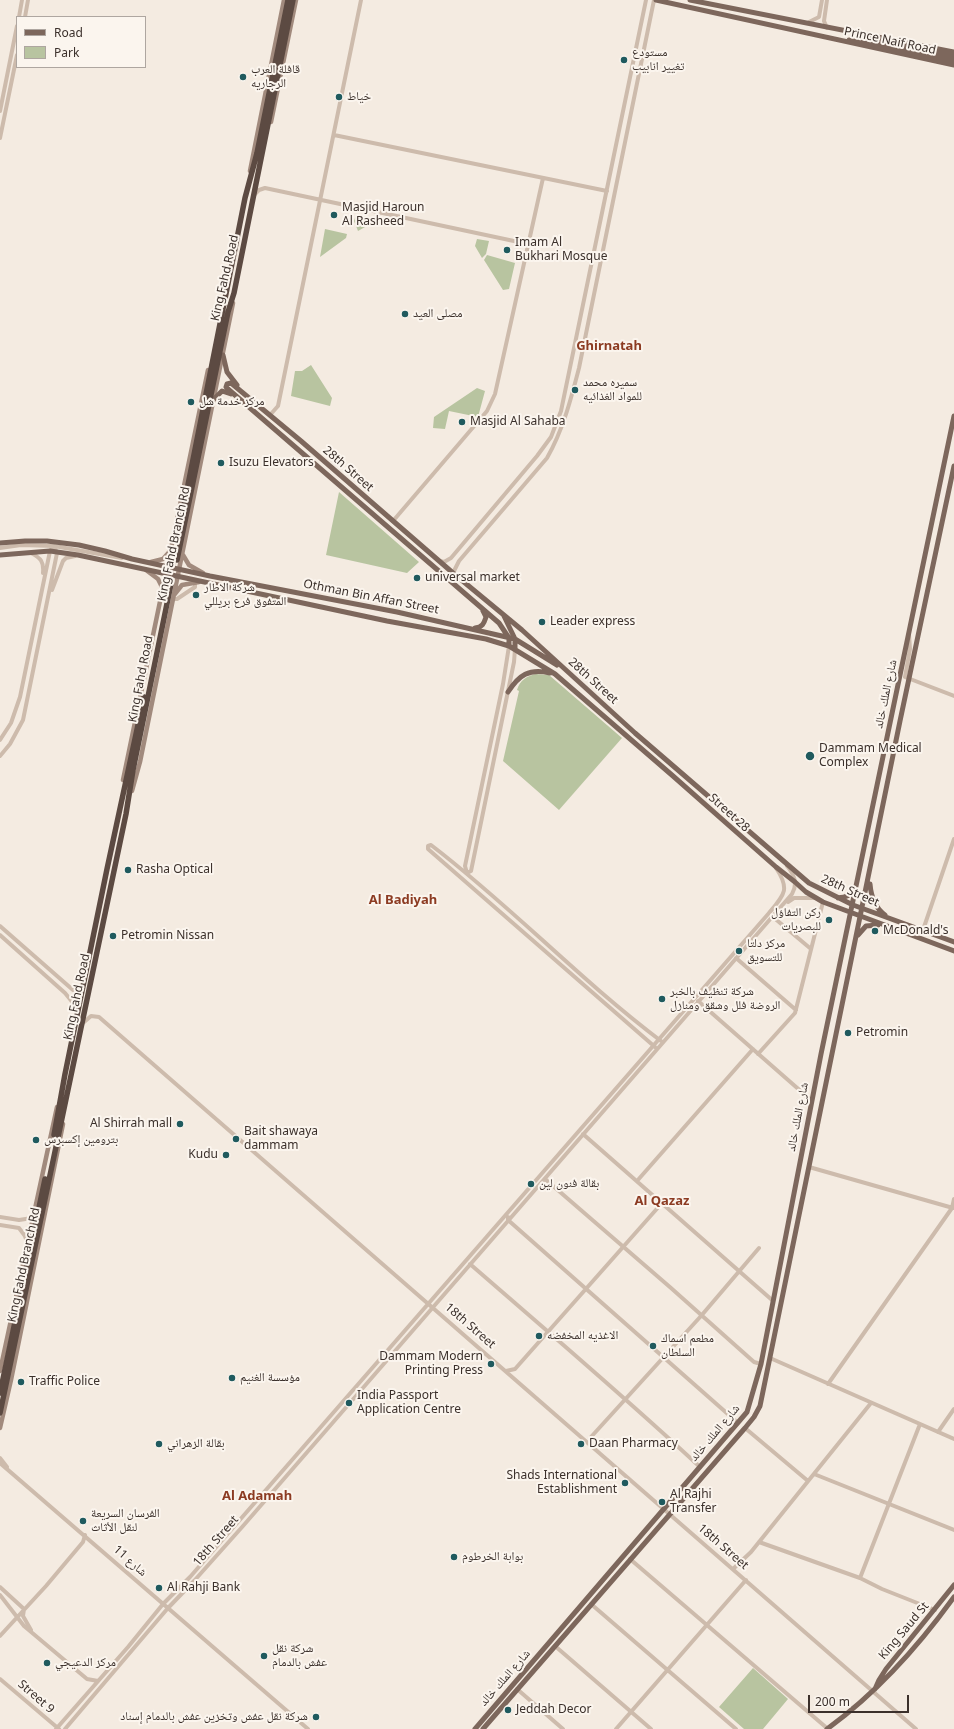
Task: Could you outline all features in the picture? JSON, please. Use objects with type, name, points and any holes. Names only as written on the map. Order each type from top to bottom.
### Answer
[{"type":"highway","name":"King Fahd Road","points":[[288,0],[257,153],[248,184],[215,347],[212,372],[176,559],[226,320],[234,293],[265,143],[268,117],[292,0]]},
{"type":"highway","name":"King Fahd Road","points":[[0,1393],[4,1381],[83,1023],[130,798],[135,762],[170,583],[120,804],[4,1381],[0,1413]]},
{"type":"main road","points":[[248,184],[252,156],[284,0]]},
{"type":"main road","points":[[265,143],[276,98],[296,0]]},
{"type":"main road","name":"Prince Naif Road","points":[[655,0],[954,65]]},
{"type":"main road","name":"Prince Naif Road","points":[[690,0],[809,22],[858,37],[954,61]]},
{"type":"main road","name":"Prince Naif Road","points":[[828,28],[954,52]]},
{"type":"main road","name":"Prince Naif Road","points":[[822,37],[857,41],[954,57]]},
{"type":"main road","name":"King Fahd Branch Rd","points":[[130,798],[138,769],[168,611],[179,569],[223,355],[234,293]]},
{"type":"main road","name":"King Fahd Branch Rd","points":[[120,804],[206,379],[215,347]]},
{"type":"main road","points":[[223,355],[228,372],[244,393]]},
{"type":"main road","points":[[239,398],[227,388],[227,384],[231,383],[244,393]]},
{"type":"main road","points":[[214,398],[222,391],[239,398]]},
{"type":"main road","name":"28th Street","points":[[244,393],[453,573],[503,613],[781,860],[809,883],[836,898],[853,905],[954,942]]},
{"type":"main road","name":"28th Street","points":[[239,398],[499,623],[509,638]]},
{"type":"main road","name":"شارع الملك خالد","points":[[475,1729],[738,1423],[747,1412],[751,1404],[761,1364],[772,1300],[850,913],[853,905],[954,416]]},
{"type":"main road","name":"شارع الملك خالد","points":[[483,1729],[630,1558],[745,1428],[754,1417],[760,1406],[954,466]]},
{"type":"main road","points":[[176,531],[181,536],[186,534]]},
{"type":"main road","name":"Othman Bin Affan Street","points":[[0,543],[25,541],[60,543],[104,551],[132,560],[473,628],[515,639],[565,669]]},
{"type":"main road","points":[[146,562],[156,562],[163,559],[172,549]]},
{"type":"main road","points":[[183,549],[184,559],[189,565],[210,576]]},
{"type":"main road","name":"Othman Bin Affan Street","points":[[0,555],[50,551],[78,555],[387,621],[486,638],[515,649]]},
{"type":"main road","points":[[143,568],[158,579],[161,583],[162,592]]},
{"type":"main road","points":[[171,604],[177,590],[182,585],[201,581]]},
{"type":"main road","points":[[160,610],[164,607],[168,611]]},
{"type":"main road","points":[[473,628],[480,627],[484,623],[486,617],[480,607]]},
{"type":"main road","points":[[503,613],[515,639],[515,649]]},
{"type":"main road","points":[[509,638],[509,646]]},
{"type":"main road","name":"Street 28","points":[[515,649],[555,674],[776,868],[806,892],[823,902],[860,917],[954,951]]},
{"type":"main road","points":[[508,692],[521,676],[532,672],[555,674]]},
{"type":"main road","points":[[869,876],[872,897],[875,905],[890,919]]},
{"type":"main road","points":[[836,898],[847,897],[856,889]]},
{"type":"main road","points":[[840,909],[848,918],[849,924]]},
{"type":"main road","points":[[856,939],[866,926],[884,926]]},
{"type":"main road","name":"King Fahd Branch Rd","points":[[0,1371],[32,1218],[65,1074]]},
{"type":"main road","name":"King Fahd Branch Rd","points":[[0,1428],[12,1380],[59,1149],[65,1107]]},
{"type":"main road","name":"King Saud St","points":[[874,1692],[878,1680],[886,1669],[954,1585]]},
{"type":"main road","name":"King Saud St","points":[[828,1729],[850,1713],[874,1692],[915,1648],[954,1597]]},
{"type":"street","points":[[19,16],[22,0]]},
{"type":"street","points":[[25,16],[28,0]]},
{"type":"street","points":[[270,415],[278,406],[361,0]]},
{"type":"street","points":[[439,560],[444,562],[455,554],[537,456],[551,437],[561,411],[646,0]]},
{"type":"street","points":[[453,573],[459,561],[547,458],[555,444],[564,422],[579,368],[655,0]]},
{"type":"street","points":[[809,22],[819,17],[822,0]]},
{"type":"street","points":[[827,0],[824,21],[828,28]]},
{"type":"street","points":[[644,11],[648,10],[652,13]]},
{"type":"street","points":[[0,111],[16,31]]},
{"type":"street","points":[[0,138],[16,60]]},
{"type":"street","points":[[334,135],[607,191]]},
{"type":"street","points":[[393,521],[487,412],[495,394],[543,178]]},
{"type":"street","points":[[254,196],[259,190],[265,188],[320,201],[528,244]]},
{"type":"street","points":[[0,548],[21,545],[54,546],[132,560]]},
{"type":"street","points":[[0,740],[7,730],[16,711],[50,551],[54,546]]},
{"type":"street","points":[[0,756],[10,744],[23,720],[57,553],[54,546]]},
{"type":"street","points":[[31,553],[41,560],[44,566],[42,587]]},
{"type":"street","points":[[455,554],[456,559],[459,561]]},
{"type":"street","points":[[47,604],[60,566],[66,558],[78,555]]},
{"type":"street","points":[[173,599],[177,599],[195,587],[195,582]]},
{"type":"street","points":[[909,632],[910,649],[905,675],[906,678],[954,696]]},
{"type":"street","points":[[467,873],[465,866],[509,646]]},
{"type":"street","points":[[467,873],[471,870],[514,662],[515,649]]},
{"type":"street","points":[[923,930],[954,839]]},
{"type":"street","points":[[655,1047],[428,849],[428,846],[431,845],[467,873],[580,974],[661,1041]]},
{"type":"street","points":[[57,1729],[163,1604],[190,1577],[511,1209],[784,904],[795,889],[795,882],[791,871],[781,860]]},
{"type":"street","points":[[661,1041],[782,897],[785,887],[776,868]]},
{"type":"street","points":[[784,904],[794,898],[816,898]]},
{"type":"street","points":[[758,1054],[795,1013],[823,902]]},
{"type":"street","points":[[773,917],[811,949]]},
{"type":"street","points":[[0,926],[70,988],[77,991],[81,989],[84,983]]},
{"type":"street","points":[[0,935],[65,993],[78,1010]]},
{"type":"street","points":[[736,958],[796,1010]]},
{"type":"street","points":[[65,993],[70,994],[70,988]]},
{"type":"street","points":[[698,1001],[812,1101]]},
{"type":"street","points":[[83,1023],[91,1016],[99,1017],[182,1087],[432,1307],[545,1179],[655,1047]]},
{"type":"street","points":[[637,1181],[753,1049]]},
{"type":"street","points":[[583,1134],[772,1300]]},
{"type":"street","points":[[809,1167],[953,1208]]},
{"type":"street","points":[[545,1179],[622,1247],[672,1288],[701,1316],[754,1362],[761,1364]]},
{"type":"street","points":[[828,1384],[953,1208],[954,1199]]},
{"type":"street","points":[[506,1371],[515,1369],[662,1203]]},
{"type":"street","points":[[511,1209],[507,1216],[508,1220],[738,1423]]},
{"type":"street","points":[[0,1217],[19,1220],[32,1218]]},
{"type":"street","points":[[19,1220],[23,1223],[19,1228]]},
{"type":"street","points":[[0,1225],[19,1228],[25,1236],[27,1242]]},
{"type":"street","points":[[590,1444],[591,1437],[701,1316],[759,1248]]},
{"type":"street","points":[[470,1264],[625,1398],[700,1466]]},
{"type":"street","name":"18th Street","points":[[65,1729],[168,1608],[233,1536],[432,1307],[916,1729]]},
{"type":"street","points":[[770,1358],[954,1439]]},
{"type":"street","points":[[733,1569],[759,1542],[871,1403]]},
{"type":"street","points":[[938,1432],[954,1409]]},
{"type":"street","points":[[860,1578],[920,1424]]},
{"type":"street","points":[[745,1428],[808,1481]]},
{"type":"street","name":"شارع 11","points":[[0,1458],[11,1472]]},
{"type":"street","name":"شارع 11","points":[[0,1463],[308,1729]]},
{"type":"street","points":[[814,1474],[954,1530]]},
{"type":"street","points":[[0,1636],[65,1564],[83,1542],[85,1535]]},
{"type":"street","points":[[759,1542],[860,1578],[882,1589],[935,1610]]},
{"type":"street","points":[[630,1558],[828,1729]]},
{"type":"street","points":[[616,1729],[746,1580]]},
{"type":"street","points":[[0,1587],[24,1608]]},
{"type":"street","points":[[0,1595],[16,1618],[24,1626],[33,1632],[87,1679],[98,1682]]},
{"type":"street","points":[[591,1604],[736,1729]]},
{"type":"street","points":[[24,1608],[23,1616],[33,1632]]},
{"type":"street","points":[[0,1640],[15,1623],[16,1618]]},
{"type":"street","points":[[555,1646],[651,1729]]},
{"type":"street","name":"Street 9","points":[[0,1679],[57,1729]]},
{"type":"street","points":[[517,1689],[563,1729]]},
{"type":"green space","points":[[356,215],[367,217],[365,227],[358,231],[354,221]]},
{"type":"green space","points":[[325,229],[347,234],[346,238],[320,257]]},
{"type":"green space","points":[[477,239],[489,241],[486,254],[482,258],[475,246]]},
{"type":"green space","points":[[487,255],[515,263],[509,289],[503,290],[484,260]]},
{"type":"green space","points":[[311,365],[332,398],[330,406],[291,396],[295,371],[302,371]]},
{"type":"green space","points":[[477,388],[485,391],[478,417],[449,411],[445,429],[433,428],[434,417]]},
{"type":"green space","points":[[339,492],[419,562],[407,573],[326,555]]},
{"type":"green space","points":[[536,674],[549,675],[622,738],[559,810],[503,761],[519,691],[517,690],[518,687],[524,679]]},
{"type":"green space","points":[[753,1668],[788,1699],[763,1729],[744,1729],[719,1707]]},
{"type":"tunnel","points":[[168,583],[174,559]]},
{"type":"place","name":"مستودع تغيير انابيب","points":[[624,60]]},
{"type":"place","name":"قافلة العرب الرجاريه","points":[[243,77]]},
{"type":"place","name":"خياط","points":[[339,97]]},
{"type":"place","name":"Masjid Haroun Al Rasheed","points":[[334,215]]},
{"type":"place","name":"Imam Al Bukhari Mosque","points":[[507,250]]},
{"type":"place","name":"مصلى العيد","points":[[405,314]]},
{"type":"place","name":"سميره محمد للمواد الغذائيه","points":[[575,390]]},
{"type":"place","name":"مركز خدمة شل","points":[[191,402]]},
{"type":"place","name":"Masjid Al Sahaba","points":[[462,422]]},
{"type":"place","name":"Isuzu Elevators","points":[[221,463]]},
{"type":"place","name":"universal market","points":[[417,578]]},
{"type":"place","name":"شركة الاطار المتفوق فرع بريللي","points":[[196,595]]},
{"type":"place","name":"Leader express","points":[[542,622]]},
{"type":"place","name":"Dammam Medical Complex","points":[[810,756]]},
{"type":"place","name":"Rasha Optical","points":[[128,870]]},
{"type":"place","name":"ركن التفاؤل للبصريات","points":[[829,920]]},
{"type":"place","name":"McDonald's","points":[[875,931]]},
{"type":"place","name":"Petromin Nissan","points":[[113,936]]},
{"type":"place","name":"مركز دلتا للتسويق","points":[[739,951]]},
{"type":"place","name":"شركة تنظيف بالخبر الروضة فلل وشقق ومنازل","points":[[662,999]]},
{"type":"place","name":"Petromin","points":[[848,1033]]},
{"type":"place","name":"Al Shirrah mall","points":[[180,1124]]},
{"type":"place","name":"Bait shawaya dammam","points":[[236,1139]]},
{"type":"place","name":"بترومين إكسبرس","points":[[36,1140]]},
{"type":"place","name":"Kudu","points":[[226,1155]]},
{"type":"place","name":"بقالة فنون لين","points":[[531,1184]]},
{"type":"place","name":"الاغذيه المخفضه","points":[[539,1336]]},
{"type":"place","name":"مطعم اسماك السلطان","points":[[653,1346]]},
{"type":"place","name":"Dammam Modern Printing Press","points":[[491,1364]]},
{"type":"place","name":"مؤسسة الغنيم","points":[[232,1378]]},
{"type":"place","name":"Traffic Police","points":[[21,1382]]},
{"type":"place","name":"India Passport Application Centre","points":[[349,1403]]},
{"type":"place","name":"بقالة الزهراني","points":[[159,1444]]},
{"type":"place","name":"Daan Pharmacy","points":[[581,1444]]},
{"type":"place","name":"Shads International Establishment","points":[[625,1483]]},
{"type":"place","name":"Al Rajhi Transfer","points":[[662,1502]]},
{"type":"place","name":"الفرسان السريعة لنقل الأثاث","points":[[83,1521]]},
{"type":"place","name":"بوابة الخرطوم","points":[[454,1557]]},
{"type":"place","name":"Al Rahji Bank","points":[[159,1588]]},
{"type":"place","name":"شركة نقل عفش بالدمام","points":[[264,1656]]},
{"type":"place","name":"مركز الدعيجي","points":[[47,1663]]},
{"type":"place","name":"Jeddah Decor","points":[[508,1710]]},
{"type":"place","name":"شركة نقل عفش وتخزين عفش بالدمام إسناد","points":[[316,1717]]},
{"type":"district","name":"Ghirnatah","points":[[609,346]]},
{"type":"district","name":"Al Badiyah","points":[[403,900]]},
{"type":"district","name":"Al Qazaz","points":[[662,1201]]},
{"type":"district","name":"Al Adamah","points":[[257,1496]]}]
